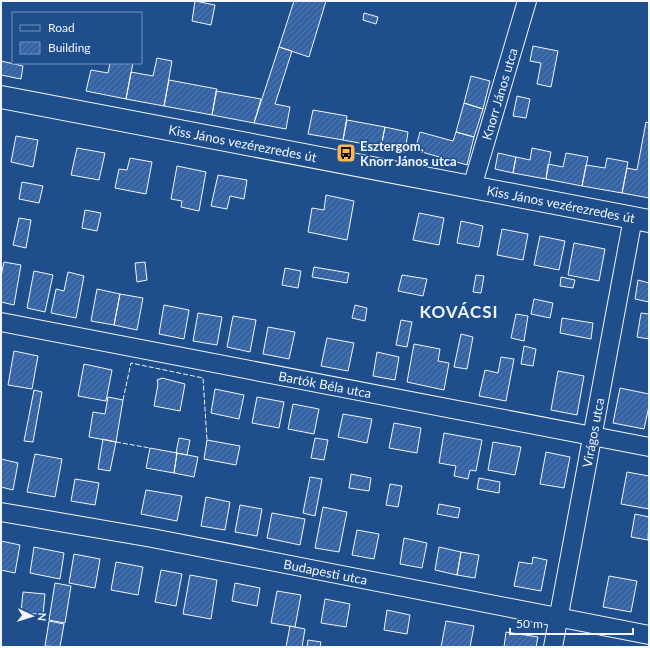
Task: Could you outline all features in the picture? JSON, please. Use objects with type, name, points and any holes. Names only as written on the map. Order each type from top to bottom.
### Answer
[{"type":"main road","name":"Kiss János vezérezredes út","points":[[1,97],[641,220]]},
{"type":"street","name":"Knorr János utca","points":[[472,187],[527,1]]},
{"type":"street","name":"Virágos utca","points":[[553,647],[592,436],[641,220]]},
{"type":"street","name":"Bartók Béla utca","points":[[1,322],[649,447]]},
{"type":"street","name":"Budapesti utca","points":[[1,512],[152,538],[649,635]]},
{"type":"building","points":[[195,1],[215,5],[211,25],[192,21]]},
{"type":"building","points":[[294,1],[326,1],[309,57],[279,47]]},
{"type":"building","points":[[364,13],[378,17],[376,24],[363,20]]},
{"type":"building","points":[[533,46],[558,51],[551,87],[537,84],[541,63],[530,61]]},
{"type":"building","points":[[279,47],[292,51],[275,104],[290,107],[286,129],[254,123]]},
{"type":"building","points":[[157,58],[172,61],[164,106],[126,99],[131,72],[153,76]]},
{"type":"building","points":[[1,61],[23,66],[21,79],[1,75]]},
{"type":"building","points":[[110,64],[133,64],[126,99],[86,91],[91,70],[108,73]]},
{"type":"building","points":[[471,76],[490,81],[483,109],[464,103]]},
{"type":"building","points":[[169,80],[217,89],[212,115],[164,106]]},
{"type":"building","points":[[216,91],[261,99],[254,123],[212,115]]},
{"type":"building","points":[[517,96],[530,99],[526,118],[513,116]]},
{"type":"building","points":[[464,103],[483,109],[474,137],[456,132]]},
{"type":"building","points":[[313,110],[347,116],[343,140],[308,134]]},
{"type":"building","points":[[347,120],[385,127],[381,147],[343,140]]},
{"type":"building","points":[[646,122],[649,123],[649,198],[622,193],[627,168],[637,170]]},
{"type":"building","points":[[385,127],[408,132],[405,152],[381,147]]},
{"type":"building","points":[[420,132],[453,141],[456,132],[474,137],[467,165],[415,150]]},
{"type":"building","points":[[16,136],[38,140],[33,167],[11,162]]},
{"type":"building","points":[[77,148],[105,153],[99,180],[71,175]]},
{"type":"building","points":[[532,148],[551,152],[546,179],[513,173],[516,157],[530,160]]},
{"type":"building","points":[[498,153],[516,157],[513,173],[495,169]]},
{"type":"building","points":[[566,153],[588,157],[582,186],[546,179],[548,164],[563,167]]},
{"type":"building","points":[[130,158],[152,162],[146,194],[115,188],[119,169],[127,170]]},
{"type":"building","points":[[607,158],[628,162],[622,193],[582,186],[586,165],[605,168]]},
{"type":"building","points":[[177,166],[206,172],[199,211],[181,207],[182,201],[171,199]]},
{"type":"building","points":[[218,175],[247,180],[244,199],[230,196],[227,209],[211,206]]},
{"type":"building","points":[[22,182],[43,186],[39,203],[19,199]]},
{"type":"building","points":[[326,195],[354,201],[347,240],[308,232],[312,208],[324,210]]},
{"type":"building","points":[[85,210],[101,213],[97,231],[82,228]]},
{"type":"building","points":[[419,213],[444,218],[439,245],[413,240]]},
{"type":"building","points":[[19,218],[31,220],[26,248],[13,245]]},
{"type":"building","points":[[461,221],[483,226],[479,247],[457,243]]},
{"type":"building","points":[[502,229],[528,234],[523,260],[497,255]]},
{"type":"building","points":[[540,236],[565,241],[559,270],[534,265]]},
{"type":"building","points":[[574,243],[605,249],[599,281],[568,275]]},
{"type":"building","points":[[4,262],[21,265],[14,305],[1,302],[1,276]]},
{"type":"building","points":[[145,262],[147,280],[137,282],[135,263]]},
{"type":"building","points":[[314,267],[349,273],[347,283],[312,277]]},
{"type":"building","points":[[285,268],[301,271],[298,288],[282,285]]},
{"type":"building","points":[[34,271],[53,275],[45,312],[27,308]]},
{"type":"building","points":[[68,272],[84,276],[76,318],[51,313],[56,289],[64,291]]},
{"type":"building","points":[[402,275],[427,279],[423,296],[398,291]]},
{"type":"building","points":[[476,275],[484,276],[481,293],[473,292]]},
{"type":"building","points":[[561,277],[575,280],[573,288],[560,286]]},
{"type":"building","points":[[638,280],[649,283],[649,302],[635,299]]},
{"type":"building","points":[[97,289],[120,294],[114,325],[91,321]]},
{"type":"building","points":[[120,294],[143,298],[137,330],[114,325]]},
{"type":"building","points":[[534,299],[553,303],[550,318],[531,314]]},
{"type":"building","points":[[164,305],[189,310],[184,339],[159,334]]},
{"type":"building","points":[[355,305],[367,308],[365,321],[352,318]]},
{"type":"building","points":[[198,313],[222,317],[217,345],[193,341]]},
{"type":"building","points":[[641,313],[649,314],[649,339],[637,337]]},
{"type":"building","points":[[516,314],[528,316],[524,341],[511,338]]},
{"type":"building","points":[[233,316],[256,320],[250,352],[227,347]]},
{"type":"building","points":[[562,318],[593,323],[591,339],[560,333]]},
{"type":"building","points":[[401,320],[412,322],[407,347],[396,345]]},
{"type":"building","points":[[268,327],[295,332],[289,359],[263,354]]},
{"type":"building","points":[[461,334],[473,337],[467,369],[454,367]]},
{"type":"building","points":[[327,338],[354,343],[348,371],[321,366]]},
{"type":"building","points":[[414,344],[440,349],[438,361],[449,363],[444,390],[407,382]]},
{"type":"building","points":[[524,346],[536,349],[533,366],[521,364]]},
{"type":"building","points":[[14,351],[38,356],[32,389],[8,385]]},
{"type":"building","points":[[377,352],[399,357],[395,380],[373,376]]},
{"type":"building","points":[[501,357],[514,359],[506,401],[479,396],[485,370],[498,373]]},
{"type":"building","points":[[84,364],[112,370],[106,401],[78,396]]},
{"type":"building","points":[[558,371],[584,376],[577,415],[551,410]]},
{"type":"building","points":[[162,378],[185,384],[180,411],[154,406],[158,384],[157,380]]},
{"type":"building","points":[[620,388],[649,394],[649,406],[644,429],[613,423]]},
{"type":"building","points":[[215,389],[244,395],[239,419],[211,413]]},
{"type":"building","points":[[34,390],[42,392],[33,442],[24,441]]},
{"type":"building","points":[[108,397],[123,400],[116,442],[89,437],[93,412],[105,414]]},
{"type":"building","points":[[257,397],[284,402],[279,428],[252,423]]},
{"type":"building","points":[[293,404],[319,409],[314,434],[288,429]]},
{"type":"building","points":[[343,414],[372,419],[367,443],[338,437]]},
{"type":"building","points":[[394,423],[421,428],[417,453],[389,448]]},
{"type":"building","points":[[444,433],[482,440],[476,471],[470,470],[468,479],[454,476],[456,466],[439,463]]},
{"type":"building","points":[[179,438],[190,440],[187,455],[176,453]]},
{"type":"building","points":[[315,438],[328,440],[324,460],[311,458]]},
{"type":"building","points":[[103,439],[116,442],[110,471],[98,469]]},
{"type":"building","points":[[207,440],[240,446],[236,465],[204,459]]},
{"type":"building","points":[[493,442],[521,447],[515,475],[488,470]]},
{"type":"building","points":[[150,448],[177,453],[174,473],[146,468]]},
{"type":"building","points":[[546,452],[570,457],[564,488],[540,484]]},
{"type":"building","points":[[177,453],[198,457],[194,477],[174,473]]},
{"type":"building","points":[[35,454],[62,459],[55,497],[27,492]]},
{"type":"building","points":[[1,459],[18,463],[13,490],[1,487]]},
{"type":"building","points":[[627,472],[649,476],[649,509],[621,504]]},
{"type":"building","points":[[351,474],[371,478],[369,491],[349,488]]},
{"type":"building","points":[[310,477],[322,479],[315,516],[303,513]]},
{"type":"building","points":[[479,478],[500,482],[499,493],[477,489]]},
{"type":"building","points":[[75,479],[99,483],[95,505],[71,501]]},
{"type":"building","points":[[390,484],[402,486],[398,507],[386,505]]},
{"type":"building","points":[[146,490],[182,496],[177,521],[141,514]]},
{"type":"building","points":[[206,497],[230,502],[225,530],[201,526]]},
{"type":"building","points":[[439,504],[460,508],[458,518],[437,514]]},
{"type":"building","points":[[240,505],[262,509],[257,536],[235,532]]},
{"type":"building","points":[[323,507],[347,512],[339,552],[315,548]]},
{"type":"building","points":[[272,513],[305,519],[300,545],[267,538]]},
{"type":"building","points":[[635,514],[649,517],[648,540],[631,537]]},
{"type":"building","points":[[357,530],[379,534],[374,559],[352,555]]},
{"type":"building","points":[[404,538],[427,543],[422,568],[400,564]]},
{"type":"building","points":[[1,541],[20,545],[15,573],[1,570]]},
{"type":"building","points":[[34,547],[64,553],[60,579],[30,573]]},
{"type":"building","points":[[439,547],[461,552],[457,575],[435,570]]},
{"type":"building","points":[[461,552],[479,555],[475,578],[457,575]]},
{"type":"building","points":[[74,554],[100,559],[95,588],[69,583]]},
{"type":"building","points":[[533,557],[547,560],[541,591],[514,586],[519,562],[532,564]]},
{"type":"building","points":[[116,562],[143,567],[138,595],[111,590]]},
{"type":"building","points":[[161,570],[182,574],[176,606],[155,602]]},
{"type":"building","points":[[190,575],[217,580],[211,619],[183,614]]},
{"type":"building","points":[[609,576],[637,581],[631,612],[603,607]]},
{"type":"building","points":[[55,583],[71,586],[65,623],[49,620]]},
{"type":"building","points":[[235,583],[260,588],[257,606],[232,601]]},
{"type":"building","points":[[277,591],[301,595],[295,627],[271,623]]},
{"type":"building","points":[[23,592],[45,594],[43,615],[21,612]]},
{"type":"building","points":[[325,599],[350,604],[346,627],[321,623]]},
{"type":"building","points":[[387,610],[410,615],[407,634],[384,630]]},
{"type":"building","points":[[49,621],[64,624],[60,647],[45,646]]},
{"type":"building","points":[[446,621],[474,626],[470,647],[441,647]]},
{"type":"building","points":[[290,626],[305,629],[302,647],[286,647]]},
{"type":"building","points":[[506,632],[538,637],[536,647],[504,647]]},
{"type":"building","points":[[308,640],[321,642],[320,647],[307,647]]},
{"type":"fence","points":[[123,400],[131,363],[203,378],[207,440]]},
{"type":"fence","points":[[116,442],[150,448]]},
{"type":"place","name":"Esztergom, Knorr János utca","points":[[346,153]]},
{"type":"district","name":"KOVÁCSI","points":[[459,312]]}]
